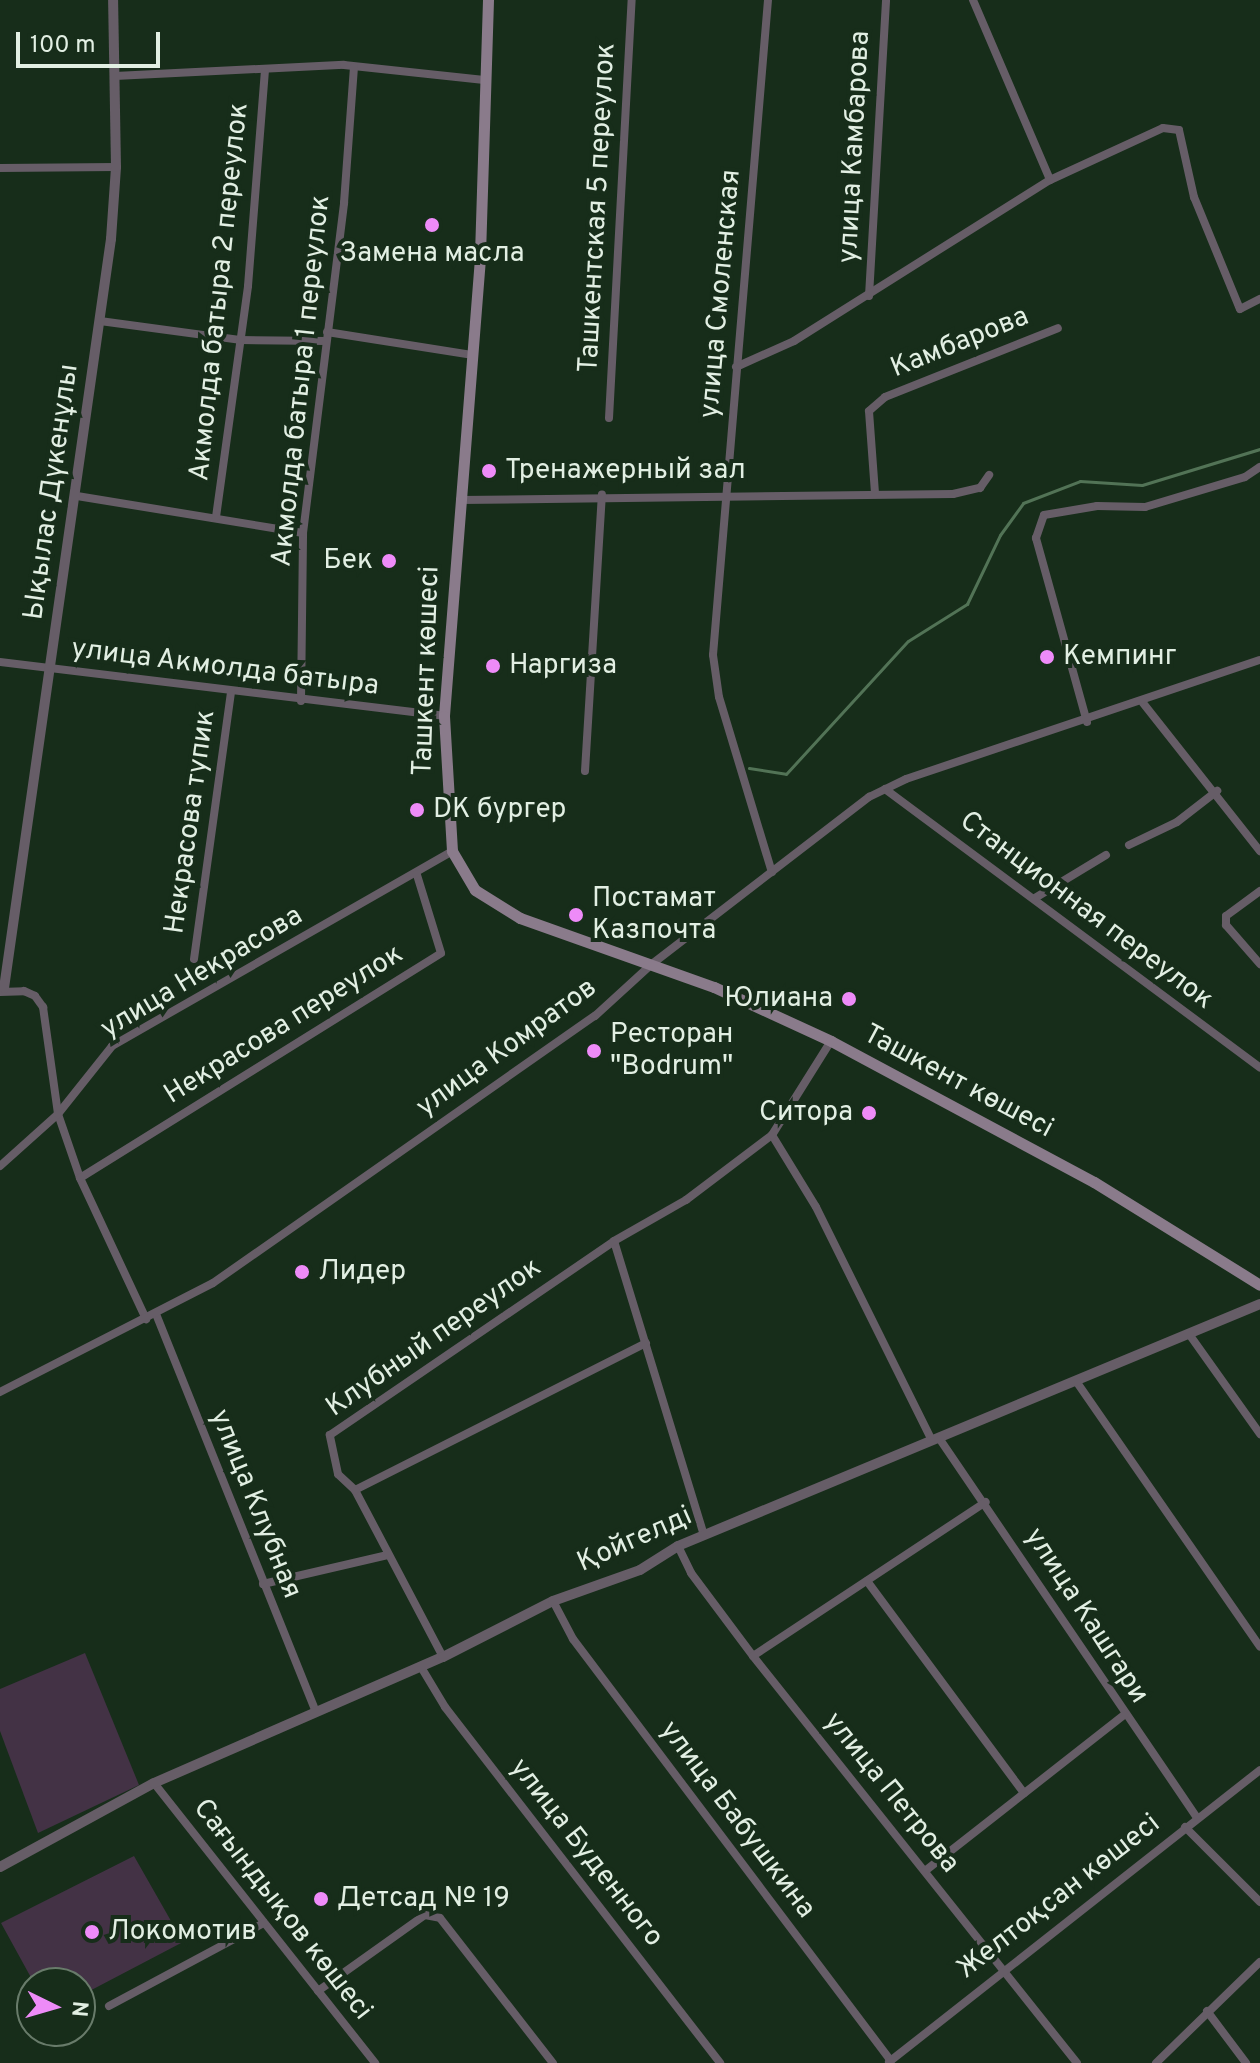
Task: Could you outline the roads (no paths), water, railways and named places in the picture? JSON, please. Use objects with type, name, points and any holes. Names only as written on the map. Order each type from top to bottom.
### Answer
[{"type":"main road","name":"Ташкент көшесі","points":[[488,0],[473,355],[444,716],[452,851],[475,890],[520,918],[652,964],[831,1041],[1094,1182],[1260,1285]]},
{"type":"street","name":"Ықылас Дүкенұлы","points":[[2,990],[53,669],[100,321],[116,167],[113,0]]},
{"type":"street","name":"Ташкентская 5 переулок","points":[[609,418],[632,0]]},
{"type":"street","name":"улица Смоленская","points":[[768,0],[713,655],[719,697],[772,872]]},
{"type":"street","name":"улица Камбарова","points":[[869,296],[886,0]]},
{"type":"street","points":[[973,0],[1050,180]]},
{"type":"street","points":[[115,76],[354,67],[484,80]]},
{"type":"street","name":"Акмолда батыра 1 переулок","points":[[301,701],[303,533],[354,67]]},
{"type":"street","name":"Акмолда батыра 2 переулок","points":[[216,517],[240,340],[265,72]]},
{"type":"street","points":[[736,367],[794,341],[1050,180],[1163,128],[1179,130],[1194,197],[1240,309],[1260,299]]},
{"type":"street","points":[[0,168],[116,167]]},
{"type":"street","points":[[100,321],[240,340],[326,336],[473,355]]},
{"type":"street","name":"Камбарова","points":[[875,493],[869,411],[885,397],[1058,328]]},
{"type":"street","points":[[1087,722],[1036,538],[1044,515],[1097,506],[1145,507],[1245,477],[1260,467]]},
{"type":"street","points":[[460,500],[602,495],[813,500],[875,493],[969,493],[980,488],[989,475]]},
{"type":"street","points":[[585,771],[602,495]]},
{"type":"street","points":[[77,496],[303,533]]},
{"type":"street","name":"улица Комратов","points":[[0,1392],[213,1283],[592,1018],[652,964],[885,789],[1143,703],[1260,660]]},
{"type":"street","name":"улица Акмолда батыра","points":[[0,662],[444,716]]},
{"type":"street","name":"Некрасова тупик","points":[[194,959],[231,692]]},
{"type":"street","points":[[1143,703],[1217,791],[1260,851]]},
{"type":"street","name":"Станционная переулок","points":[[885,789],[1035,898],[1083,939],[1260,1067]]},
{"type":"street","points":[[1129,845],[1177,822],[1217,791]]},
{"type":"street","name":"улица Некрасова","points":[[0,1166],[58,1114],[112,1046],[417,875],[452,851]]},
{"type":"street","points":[[1035,898],[1106,855]]},
{"type":"street","name":"Некрасова переулок","points":[[80,1178],[441,953],[417,875]]},
{"type":"street","points":[[1260,891],[1226,916],[1226,925],[1260,964]]},
{"type":"street","points":[[2,990],[35,996],[43,1007],[58,1114],[80,1178],[146,1319]]},
{"type":"street","name":"Клубный переулок","points":[[443,1657],[355,1490],[338,1474],[330,1435],[614,1241],[686,1200],[772,1135],[831,1041]]},
{"type":"street","name":"улица Кашгари","points":[[772,1135],[816,1207],[935,1440],[986,1502],[1124,1715],[1197,1818]]},
{"type":"street","points":[[614,1241],[704,1535]]},
{"type":"street","name":"Қойгелді","points":[[0,1867],[154,1783],[315,1710],[443,1657],[553,1601],[640,1570],[678,1546],[1260,1304]]},
{"type":"street","name":"улица Клубная","points":[[156,1314],[315,1710]]},
{"type":"street","points":[[1189,1334],[1260,1434]]},
{"type":"street","points":[[355,1490],[646,1343]]},
{"type":"street","points":[[1076,1381],[1260,1647]]},
{"type":"street","points":[[753,1656],[986,1502]]},
{"type":"street","name":"улица Петрова","points":[[678,1546],[691,1573],[753,1656],[1005,1967],[1077,2063]]},
{"type":"street","points":[[263,1584],[388,1555]]},
{"type":"street","points":[[867,1581],[1024,1793]]},
{"type":"street","name":"улица Бабушкина","points":[[553,1601],[573,1639],[890,2062]]},
{"type":"street","name":"улица Буденного","points":[[421,1667],[445,1707],[720,2063]]},
{"type":"street","points":[[925,1871],[1124,1715]]},
{"type":"street","name":"Желтоқсан көшесі","points":[[890,2062],[1005,1967],[1260,1770]]},
{"type":"street","name":"Сағындықов көшесі","points":[[154,1783],[375,2063]]},
{"type":"street","points":[[1185,1827],[1260,1902]]},
{"type":"street","points":[[318,1991],[425,1915],[440,1918],[553,2063]]},
{"type":"street","points":[[109,2006],[264,1923]]},
{"type":"street","points":[[1156,2063],[1260,1962]]},
{"type":"street","points":[[1207,2011],[1246,2063]]},
{"type":"waterway","points":[[749,768],[786,774],[908,641],[967,604],[1000,535],[1023,503],[1080,481],[1142,485],[1260,449]]},
{"type":"place","name":"Замена масла","points":[[432,225]]},
{"type":"place","name":"Тренажерный зал","points":[[489,471]]},
{"type":"place","name":"Бек","points":[[389,561]]},
{"type":"place","name":"Кемпинг","points":[[1047,657]]},
{"type":"place","name":"Наргиза","points":[[493,666]]},
{"type":"place","name":"DK бургер","points":[[417,810]]},
{"type":"place","name":"Постамат Казпочта","points":[[576,915]]},
{"type":"place","name":"Юлиана","points":[[849,999]]},
{"type":"place","name":"Ресторан \"Bodrum\"","points":[[594,1051]]},
{"type":"place","name":"Ситора","points":[[869,1113]]},
{"type":"place","name":"Лидер","points":[[302,1272]]},
{"type":"place","name":"Детсад № 19","points":[[321,1899]]},
{"type":"place","name":"Локомотив","points":[[92,1932]]}]
